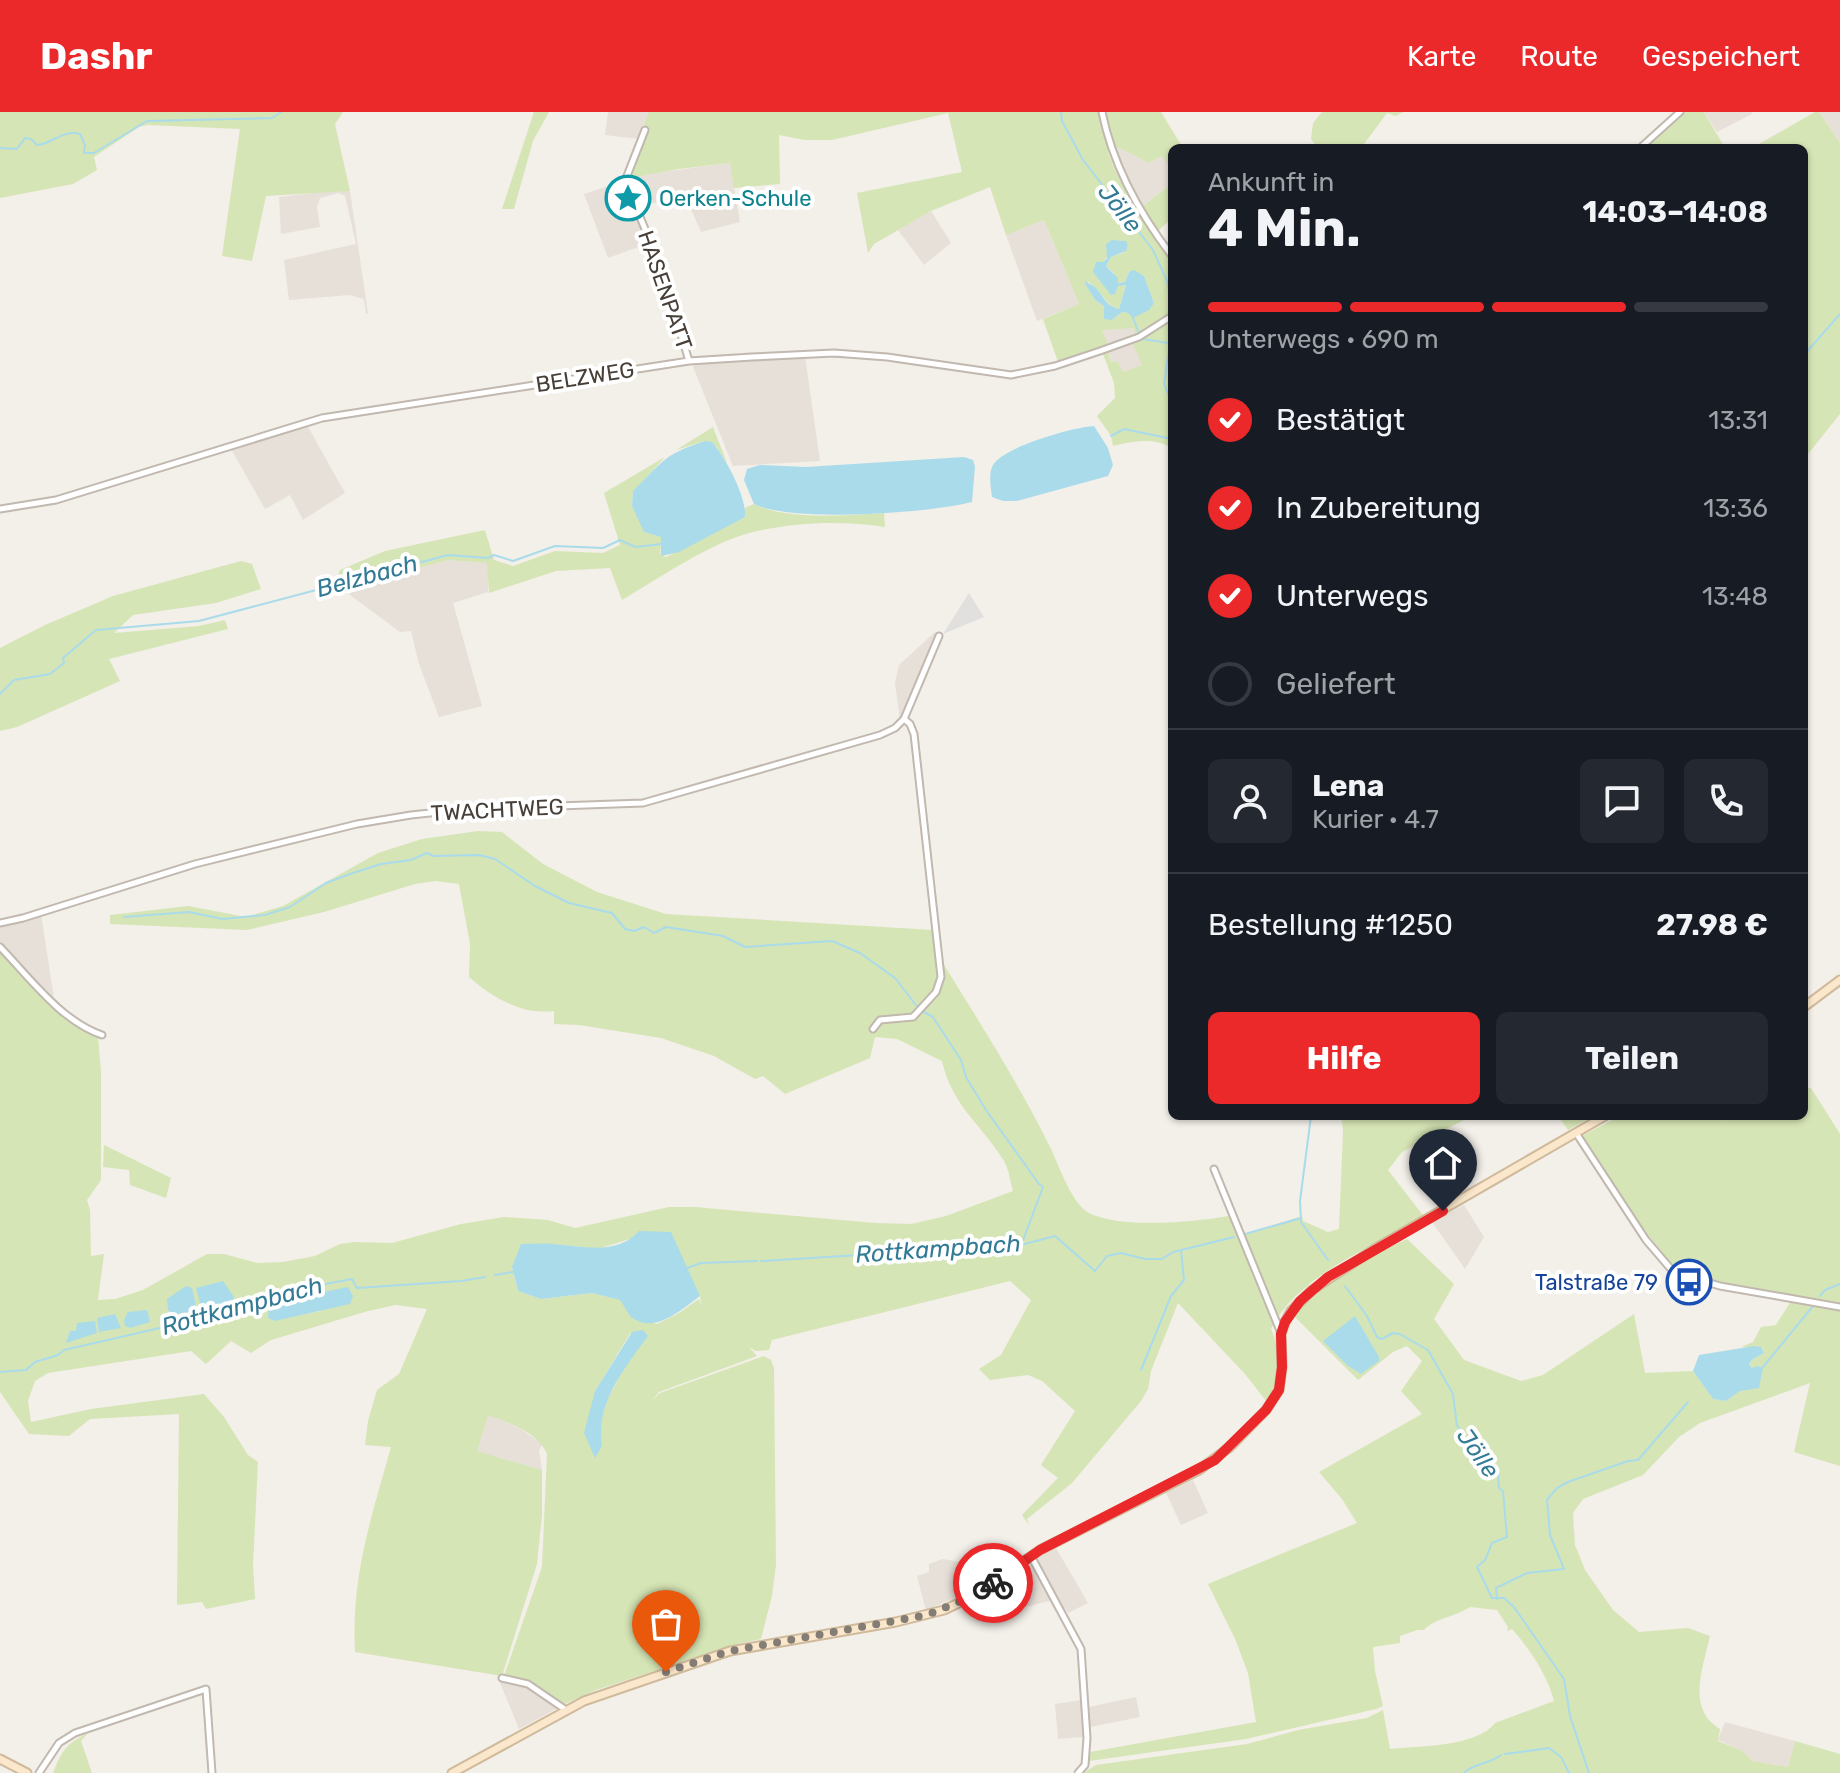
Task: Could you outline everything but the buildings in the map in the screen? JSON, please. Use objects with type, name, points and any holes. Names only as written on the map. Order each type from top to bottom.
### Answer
[{"type":"street","points":[[1102,112],[1117,166],[1168,251]]},
{"type":"street","points":[[1644,144],[1680,112]]},
{"type":"street","name":"HASENPATT","points":[[645,130],[625,181],[660,265],[689,361]]},
{"type":"street","name":"BELZWEG","points":[[0,509],[56,500],[304,422],[689,361],[834,353],[887,357],[1011,375],[1055,366],[1113,347],[1139,337],[1168,319]]},
{"type":"street","points":[[873,1029],[880,1020],[913,1017],[936,992],[941,977],[914,734],[904,719],[939,636]]},
{"type":"street","name":"TWACHTWEG","points":[[0,923],[195,864],[357,824],[468,809],[643,803],[880,735],[895,728],[904,719]]},
{"type":"street","points":[[0,947],[69,1016],[87,1030],[102,1035]]},
{"type":"street","points":[[1808,1004],[1840,980]]},
{"type":"street","points":[[452,1773],[566,1710],[609,1691],[730,1651],[896,1622],[944,1610],[971,1597],[1031,1555],[1215,1460],[1266,1410],[1279,1390],[1281,1334],[1285,1322],[1300,1301],[1328,1277],[1598,1120]]},
{"type":"street","points":[[1576,1133],[1646,1240],[1670,1268],[1682,1275],[1720,1286],[1840,1307]]},
{"type":"street","points":[[1214,1169],[1281,1334]]},
{"type":"street","points":[[1031,1555],[1081,1649],[1087,1738],[1085,1765],[1078,1773]]},
{"type":"street","points":[[502,1678],[528,1684],[566,1710]]},
{"type":"street","points":[[39,1773],[59,1743],[75,1733],[206,1689],[212,1773]]},
{"type":"street","points":[[0,1759],[27,1773]]},
{"type":"shaded area","points":[[608,112],[649,112],[639,139],[605,135]]},
{"type":"shaded area","points":[[1704,112],[1751,112],[1752,114],[1717,132]]},
{"type":"shaded area","points":[[1819,112],[1840,112],[1840,143]]},
{"type":"shaded area","points":[[1113,145],[1149,163],[1162,156],[1168,164],[1168,186],[1142,207]]},
{"type":"shaded area","points":[[730,163],[740,222],[701,232],[686,197],[638,206],[630,186],[629,178],[639,175]]},
{"type":"shaded area","points":[[620,182],[624,184],[649,243],[608,258],[584,194]]},
{"type":"shaded area","points":[[350,191],[366,314],[364,299],[350,295],[289,300],[284,260],[356,244],[345,196],[338,193],[320,198],[317,207],[320,227],[281,234],[279,197]]},
{"type":"shaded area","points":[[931,211],[951,243],[924,265],[898,230]]},
{"type":"shaded area","points":[[1044,220],[1079,304],[1037,321],[1006,235]]},
{"type":"shaded area","points":[[1133,328],[1136,335],[1132,342],[1143,365],[1123,372],[1116,361],[1111,362],[1102,330]]},
{"type":"shaded area","points":[[805,356],[820,461],[733,466],[693,367],[695,364]]},
{"type":"shaded area","points":[[307,425],[345,493],[303,520],[290,495],[265,509],[231,449]]},
{"type":"shaded area","points":[[448,560],[488,563],[488,592],[453,603],[482,706],[439,717],[419,664],[411,631],[400,632],[342,589]]},
{"type":"shaded area","points":[[969,593],[984,617],[943,634]]},
{"type":"shaded area","points":[[935,632],[936,636],[900,720],[895,683],[899,665]]},
{"type":"shaded area","points":[[41,914],[54,998],[0,943],[0,926]]},
{"type":"shaded area","points":[[1464,1205],[1484,1237],[1465,1269],[1432,1222]]},
{"type":"shaded area","points":[[487,1414],[519,1428],[543,1444],[539,1450],[542,1470],[476,1451]]},
{"type":"shaded area","points":[[1193,1480],[1208,1513],[1181,1525],[1166,1493]]},
{"type":"shaded area","points":[[1056,1548],[1088,1603],[1068,1613],[1057,1599],[1017,1609],[1006,1579]]},
{"type":"shaded area","points":[[943,1559],[960,1562],[969,1592],[926,1610],[917,1576],[929,1572],[929,1564]]},
{"type":"shaded area","points":[[504,1676],[529,1682],[565,1704],[519,1729],[499,1680]]},
{"type":"shaded area","points":[[1136,1697],[1140,1717],[1090,1727],[1089,1707]]},
{"type":"shaded area","points":[[1081,1700],[1083,1737],[1058,1739],[1055,1704]]},
{"type":"shaded area","points":[[1725,1722],[1795,1741],[1788,1767],[1753,1761],[1741,1750],[1718,1740]]},
{"type":"green space","points":[[0,112],[343,112],[335,124],[350,191],[266,196],[252,261],[222,256],[240,129],[139,127],[94,157],[97,170],[73,184],[0,198]]},
{"type":"green space","points":[[534,112],[549,112],[533,141],[514,209],[502,209]]},
{"type":"green space","points":[[649,112],[1099,112],[1115,170],[1168,256],[1168,315],[1136,335],[1133,328],[1102,330],[1108,345],[1058,362],[1043,319],[1079,304],[1044,220],[1006,235],[990,187],[931,211],[874,244],[868,253],[857,193],[962,172],[948,113],[832,140],[805,140],[779,135],[780,184],[734,188],[730,163],[629,178],[649,128],[644,125]],"holes":[[[1120,240],[1128,245],[1123,253],[1111,257],[1106,266],[1118,283],[1125,282],[1129,272],[1144,276],[1154,303],[1128,313],[1122,312],[1112,320],[1104,314],[1104,306],[1095,300],[1085,284],[1089,282],[1109,304],[1119,309],[1126,284],[1118,286],[1103,262]]]},
{"type":"green space","points":[[1105,112],[1161,112],[1181,144],[1168,144],[1168,164],[1162,156],[1149,163],[1113,145]]},
{"type":"green space","points":[[1322,112],[1403,112],[1396,116],[1387,113],[1364,144],[1315,144],[1311,139],[1313,123]]},
{"type":"green space","points":[[1685,112],[1704,112],[1723,144],[1649,144]]},
{"type":"green space","points":[[1815,112],[1819,112],[1840,143],[1840,414],[1808,454],[1808,144],[1759,144]]},
{"type":"green space","points":[[1168,186],[1168,222],[1157,232],[1142,207]]},
{"type":"green space","points":[[1168,322],[1168,446],[1151,441],[1113,446],[1111,436],[1097,416],[1115,398],[1114,383],[1103,354],[1108,352],[1111,362],[1117,361],[1123,372],[1142,365],[1132,342]]},
{"type":"green space","points":[[713,427],[727,463],[716,447],[704,441],[676,450]]},
{"type":"green space","points":[[665,457],[633,492],[632,506],[651,534],[662,537],[660,554],[666,557],[745,517],[745,508],[754,504],[800,515],[884,513],[885,527],[817,523],[749,533],[701,553],[622,600],[610,568],[556,571],[489,593],[487,563],[448,560],[342,589],[337,578],[340,570],[385,551],[485,530],[494,560],[513,566],[555,551],[603,553],[620,545],[604,493]]},
{"type":"green space","points":[[241,561],[252,564],[261,589],[216,603],[133,615],[114,633],[199,626],[225,620],[228,629],[109,659],[120,681],[17,727],[0,731],[0,648],[113,596]]},
{"type":"green space","points":[[478,831],[502,832],[543,864],[597,892],[666,914],[933,930],[938,966],[944,965],[1000,1056],[1040,1127],[1067,1185],[1083,1209],[1103,1218],[1138,1223],[1229,1216],[1252,1271],[1262,1281],[1244,1235],[1302,1216],[1303,1221],[1328,1232],[1339,1229],[1342,1120],[1464,1120],[1402,1152],[1388,1170],[1425,1218],[1339,1264],[1299,1293],[1283,1310],[1271,1329],[1278,1366],[1275,1385],[1267,1402],[1178,1303],[1141,1401],[1072,1483],[1027,1519],[1029,1525],[1022,1515],[1058,1478],[1041,1465],[1075,1411],[1042,1381],[1028,1375],[990,1380],[979,1369],[1001,1355],[1031,1300],[1010,1281],[772,1340],[769,1350],[756,1351],[749,1347],[757,1356],[659,1392],[652,1401],[660,1393],[764,1356],[771,1360],[774,1368],[776,1565],[761,1639],[596,1690],[565,1704],[529,1682],[504,1676],[542,1567],[547,1454],[530,1434],[488,1415],[477,1451],[542,1470],[537,1564],[502,1676],[355,1652],[359,1573],[391,1447],[365,1445],[368,1421],[377,1390],[399,1374],[427,1309],[396,1305],[368,1311],[271,1340],[251,1353],[231,1341],[206,1364],[191,1351],[48,1373],[35,1381],[28,1401],[31,1422],[91,1409],[204,1394],[224,1417],[248,1455],[258,1462],[253,1565],[255,1599],[206,1609],[202,1602],[177,1605],[179,1414],[90,1419],[69,1436],[29,1434],[0,1392],[0,952],[67,1018],[98,1036],[101,1180],[87,1200],[91,1256],[104,1254],[98,1300],[115,1299],[143,1290],[207,1254],[224,1254],[257,1263],[283,1262],[315,1256],[340,1244],[392,1243],[461,1224],[504,1217],[548,1220],[575,1228],[669,1207],[695,1207],[911,1224],[946,1216],[1013,1191],[1004,1161],[960,1103],[942,1061],[897,1039],[875,1037],[870,1058],[785,1094],[763,1076],[755,1079],[714,1056],[661,1038],[554,1024],[554,1011],[519,1008],[498,998],[469,977],[470,944],[459,884],[435,881],[415,884],[324,912],[247,930],[110,924],[110,915],[188,906],[246,917],[283,906],[378,853],[422,839]],"holes":[[[633,1238],[700,1296],[701,1306],[699,1299],[657,1324],[631,1316],[621,1300],[592,1293],[541,1299],[518,1291],[512,1267],[552,1244],[598,1249]],[[348,1288],[321,1311],[275,1320],[269,1308],[314,1294]],[[631,1332],[623,1370],[607,1400],[599,1428],[595,1391]]]},
{"type":"green space","points":[[1808,1088],[1840,1134],[1840,1304],[1718,1283],[1685,1272],[1670,1262],[1641,1226],[1582,1136],[1612,1120],[1808,1120]]},
{"type":"green space","points":[[1561,1120],[1586,1120],[1568,1130]]},
{"type":"green space","points":[[104,1145],[171,1178],[166,1198],[130,1185],[129,1170],[103,1167]]},
{"type":"green space","points":[[1407,1239],[1454,1284],[1434,1319],[1464,1360],[1521,1381],[1543,1375],[1634,1314],[1645,1373],[1693,1371],[1713,1399],[1726,1401],[1740,1391],[1752,1368],[1749,1365],[1753,1359],[1764,1353],[1761,1347],[1741,1347],[1753,1342],[1761,1327],[1776,1325],[1791,1301],[1840,1311],[1840,1466],[1794,1452],[1810,1383],[1700,1423],[1679,1437],[1643,1475],[1583,1499],[1573,1513],[1575,1545],[1585,1570],[1613,1610],[1639,1632],[1688,1628],[1710,1636],[1701,1674],[1700,1699],[1703,1711],[1720,1729],[1718,1741],[1741,1750],[1753,1761],[1788,1767],[1795,1741],[1840,1754],[1840,1773],[1083,1773],[1096,1765],[1247,1744],[1298,1730],[1367,1718],[1383,1710],[1390,1749],[1446,1744],[1475,1737],[1495,1723],[1554,1701],[1537,1663],[1512,1629],[1507,1631],[1508,1627],[1497,1610],[1470,1607],[1424,1630],[1400,1636],[1400,1643],[1373,1647],[1383,1706],[1376,1709],[1246,1739],[1089,1761],[1090,1752],[1256,1722],[1248,1673],[1208,1584],[1357,1523],[1319,1472],[1422,1414],[1401,1391],[1422,1361],[1407,1346],[1393,1352],[1358,1380],[1293,1315],[1331,1280]]},
{"type":"green space","points":[[88,1733],[81,1741],[92,1773],[53,1773],[65,1749]]},
{"type":"water","points":[[1112,240],[1126,241],[1128,245],[1126,251],[1111,257],[1106,266],[1118,278],[1118,283],[1125,282],[1129,272],[1134,270],[1144,276],[1154,303],[1149,310],[1133,318],[1122,312],[1112,320],[1104,319],[1104,306],[1095,300],[1085,284],[1085,281],[1095,287],[1108,303],[1119,309],[1126,285],[1118,286],[1115,294],[1111,295],[1093,272],[1096,262],[1107,258],[1106,244]]},
{"type":"water","points":[[1094,426],[1108,448],[1113,465],[1108,476],[1017,501],[992,497],[991,473],[999,458],[1040,439]]},
{"type":"water","points":[[705,441],[712,442],[729,467],[743,499],[745,517],[679,552],[661,556],[661,537],[644,532],[632,506],[633,491],[671,455]]},
{"type":"water","points":[[964,457],[973,460],[975,467],[972,502],[925,510],[828,515],[773,510],[754,504],[744,480],[747,469],[760,465],[806,467]]},
{"type":"water","points":[[639,1231],[671,1232],[700,1296],[667,1318],[658,1322],[640,1322],[631,1317],[620,1300],[592,1293],[541,1299],[518,1291],[512,1267],[521,1244],[610,1247],[630,1239]]},
{"type":"water","points":[[223,1281],[234,1297],[232,1302],[201,1307],[196,1288]]},
{"type":"water","points":[[186,1286],[192,1288],[197,1310],[174,1315],[168,1310],[167,1299]]},
{"type":"water","points":[[348,1287],[353,1296],[350,1304],[275,1321],[268,1318],[269,1307]]},
{"type":"water","points":[[147,1310],[150,1322],[130,1328],[125,1326],[128,1312]]},
{"type":"water","points":[[115,1314],[121,1328],[99,1332],[97,1318]]},
{"type":"water","points":[[1355,1316],[1379,1357],[1379,1361],[1361,1374],[1323,1341]]},
{"type":"water","points":[[95,1321],[97,1333],[66,1343],[70,1331],[76,1331],[77,1323]]},
{"type":"water","points":[[643,1330],[648,1336],[621,1374],[607,1401],[601,1431],[602,1446],[595,1458],[584,1433],[595,1391],[632,1332]]},
{"type":"water","points":[[1761,1347],[1764,1353],[1749,1364],[1752,1368],[1763,1368],[1759,1388],[1740,1391],[1726,1401],[1713,1399],[1693,1371],[1699,1355]]},
{"type":"waterway","name":"Jölle","points":[[0,148],[17,149],[25,138],[37,145],[74,133],[80,134],[85,145],[84,153],[94,153],[147,121],[272,118],[281,112]]},
{"type":"waterway","name":"Jölle","points":[[1061,112],[1062,121],[1083,160],[1153,250],[1168,286]]},
{"type":"waterway","points":[[1808,350],[1840,314]]},
{"type":"waterway","points":[[1133,318],[1139,333]]},
{"type":"waterway","points":[[1143,339],[1168,343]]},
{"type":"waterway","name":"Jölle","points":[[1168,356],[1164,384],[1168,394]]},
{"type":"waterway","name":"Belzbach","points":[[1111,436],[1124,429],[1168,438]]},
{"type":"waterway","name":"Belzbach","points":[[0,694],[14,680],[50,674],[64,663],[63,658],[96,630],[199,621],[448,555],[488,558],[494,555],[513,561],[555,546],[603,548],[620,540],[635,547],[662,544]]},
{"type":"waterway","points":[[124,917],[189,912],[223,919],[265,915],[290,907],[326,883],[381,864],[411,860],[427,853],[433,856],[479,855],[495,859],[535,886],[569,903],[612,913],[625,929],[634,931],[644,927],[654,933],[666,927],[723,936],[745,947],[832,941],[860,953],[895,978],[919,1009]]},
{"type":"waterway","points":[[922,1011],[933,1017],[961,1060],[966,1077],[986,1110],[1043,1187],[1022,1243]]},
{"type":"waterway","name":"Jölle","points":[[1310,1120],[1300,1201],[1301,1222],[1328,1260]]},
{"type":"waterway","name":"Rottkampbach","points":[[1245,1234],[1301,1218]]},
{"type":"waterway","name":"Rottkampbach","points":[[761,1261],[1021,1245],[1055,1236],[1095,1271],[1107,1256],[1121,1253],[1145,1259],[1162,1259],[1173,1252],[1234,1237]]},
{"type":"waterway","points":[[1141,1370],[1171,1296],[1184,1280],[1181,1250]]},
{"type":"waterway","name":"Rottkampbach","points":[[687,1268],[701,1263],[757,1261]]},
{"type":"waterway","name":"Rottkampbach","points":[[495,1275],[513,1272]]},
{"type":"waterway","name":"Rottkampbach","points":[[0,1372],[26,1370],[35,1362],[64,1350],[256,1306],[262,1296],[352,1279],[357,1288],[485,1277]]},
{"type":"waterway","points":[[1820,1296],[1825,1290],[1840,1284]]},
{"type":"waterway","name":"Jölle","points":[[1345,1286],[1367,1316],[1377,1337],[1382,1339],[1393,1333],[1400,1334],[1428,1350],[1453,1394],[1457,1426],[1498,1474],[1499,1488],[1503,1491],[1507,1537],[1492,1543],[1485,1560],[1477,1567],[1492,1598],[1504,1598],[1514,1607],[1564,1679],[1570,1716],[1589,1773]]},
{"type":"waterway","points":[[1763,1367],[1813,1306]]},
{"type":"waterway","points":[[1497,1599],[1496,1588],[1527,1573],[1564,1569],[1550,1535],[1547,1500],[1557,1488],[1638,1460],[1688,1402]]},
{"type":"waterway","points":[[1505,1754],[1549,1748],[1561,1757],[1569,1773]]},
{"type":"waterway","points":[[1464,1773],[1501,1755]]},
{"type":"way so far","points":[[666,1672],[730,1651],[927,1615],[971,1597],[993,1583]]},
{"type":"place","name":"Oerken-Schule","points":[[628,198]]},
{"type":"place","name":"Talstraße 79","points":[[1689,1282]]},
{"type":"route","points":[[993,1583],[1040,1550],[1215,1460],[1266,1410],[1279,1390],[1281,1334],[1291,1311],[1300,1301],[1328,1277],[1443,1211]]}]
